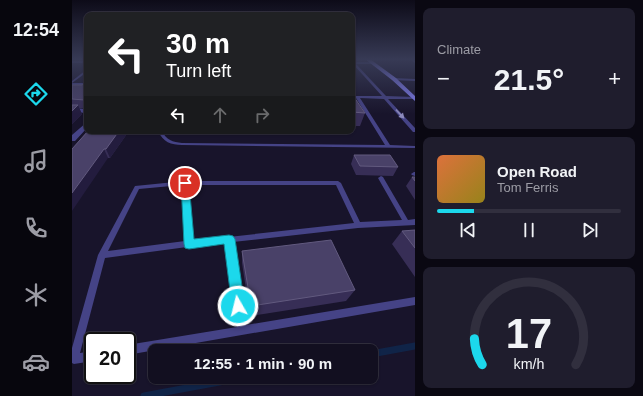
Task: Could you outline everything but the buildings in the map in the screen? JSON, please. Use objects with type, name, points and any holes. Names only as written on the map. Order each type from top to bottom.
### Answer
[{"type":"main road","points":[[394,79],[415,98]]},
{"type":"street","points":[[72,110],[84,111]]},
{"type":"street","points":[[72,139],[84,127]]},
{"type":"lane","points":[[366,77],[415,131]]},
{"type":"lane","points":[[394,79],[415,80]]},
{"type":"lane","points":[[72,83],[84,84]]},
{"type":"lane","points":[[355,97],[415,98]]},
{"type":"lane","points":[[355,98],[388,146]]},
{"type":"lane","points":[[162,134],[165,140],[186,144],[415,147]]},
{"type":"lane","points":[[380,178],[411,222]]},
{"type":"lane","points":[[84,357],[74,359],[102,255],[136,187],[185,183],[338,183],[358,226]]},
{"type":"lane","points":[[185,183],[189,244]]},
{"type":"lane","points":[[102,255],[229,239],[411,222]]},
{"type":"lane","points":[[229,239],[242,331]]},
{"type":"lane","points":[[136,349],[415,301]]},
{"type":"waterway","points":[[378,353],[415,346]]},
{"type":"waterway","points":[[144,396],[208,384]]},
{"type":"route","points":[[185,183],[189,244],[229,239],[238,306]]}]
